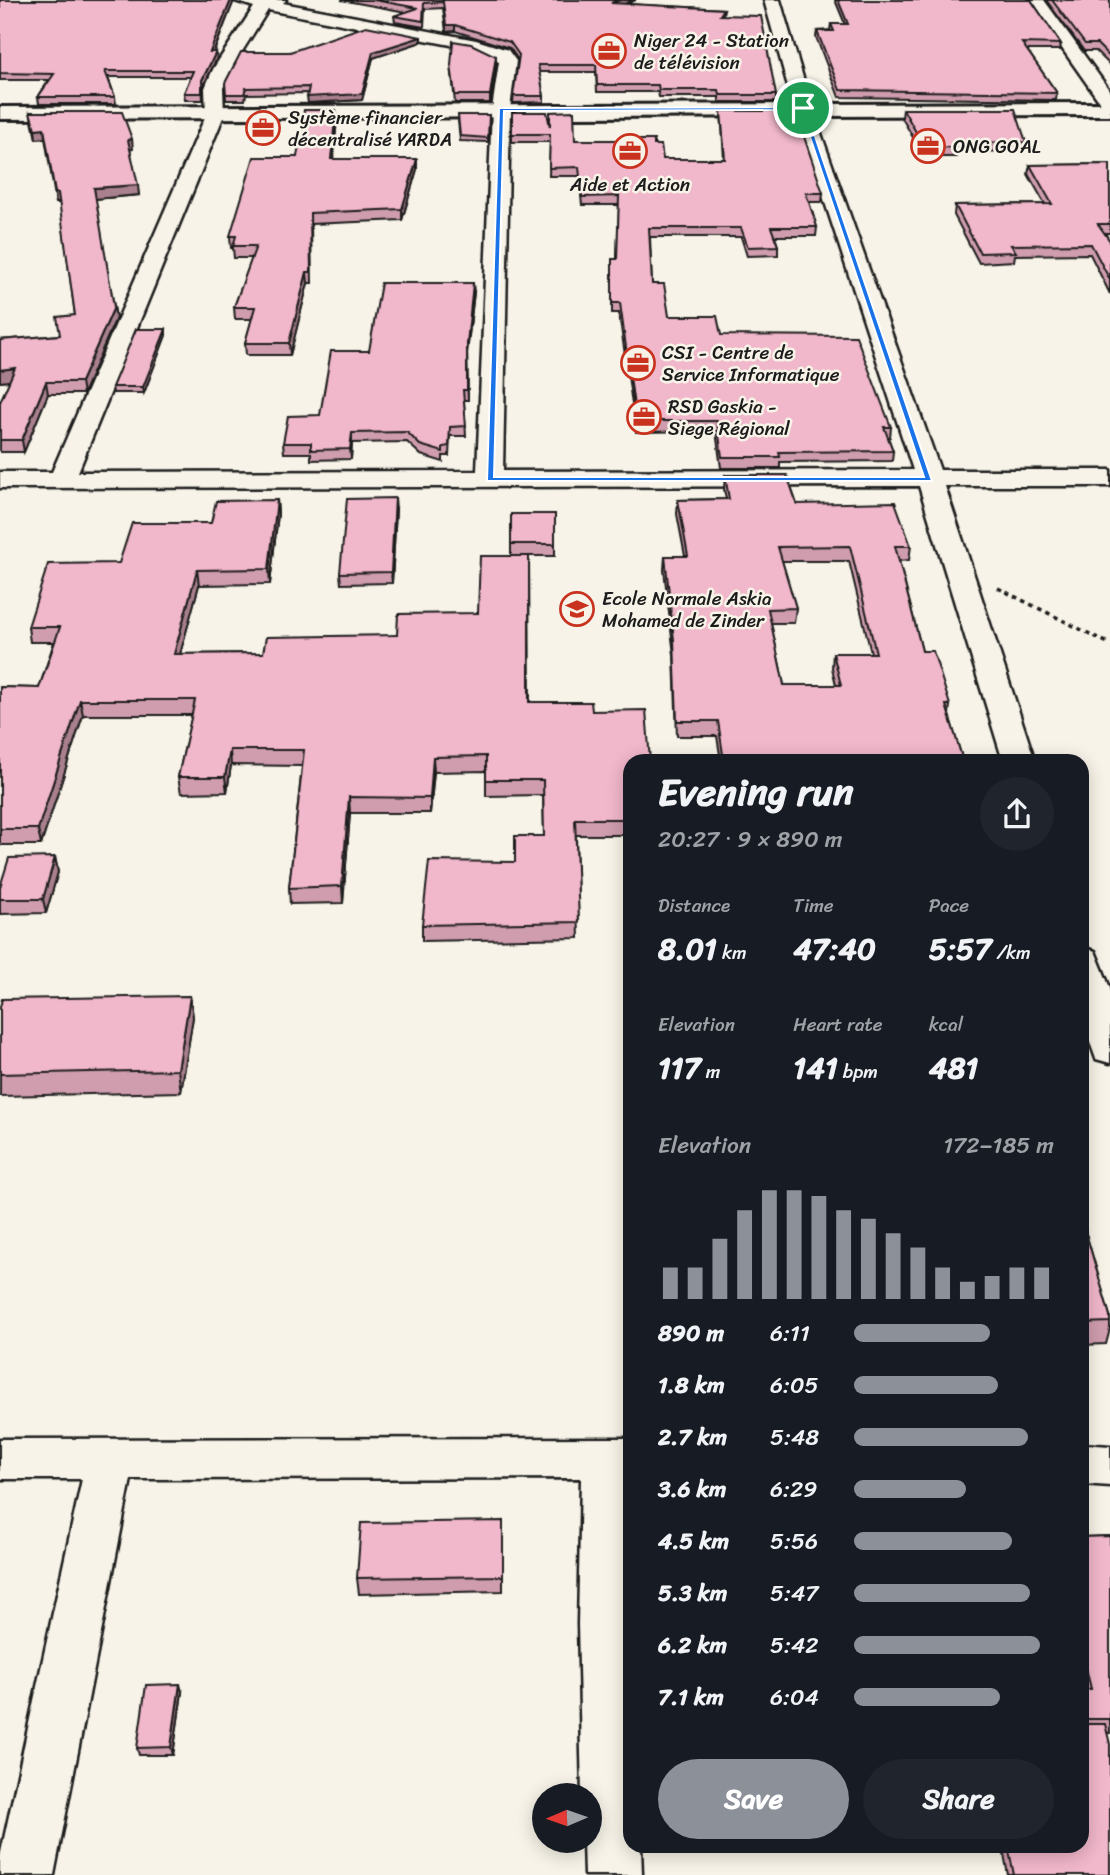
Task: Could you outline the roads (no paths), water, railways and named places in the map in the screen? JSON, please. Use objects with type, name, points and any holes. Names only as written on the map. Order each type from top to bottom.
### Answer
[{"type":"street","points":[[240,0],[270,2],[476,46],[502,54],[508,61],[501,109],[490,479]]},
{"type":"street","points":[[772,0],[803,108],[929,479],[1017,754]]},
{"type":"street","points":[[1036,0],[1110,106]]},
{"type":"street","points":[[62,479],[215,114],[214,88],[270,2]]},
{"type":"street","points":[[0,113],[215,114],[501,109],[1110,106]]},
{"type":"street","points":[[0,480],[1110,478]]},
{"type":"street","points":[[1089,982],[1110,1050]]},
{"type":"street","points":[[0,1459],[618,1458],[604,1624],[613,1875]]},
{"type":"street","points":[[25,1875],[110,1459]]},
{"type":"street","points":[[1089,1464],[1110,1466]]},
{"type":"place","name":"Niger 24 - Station de télévision","points":[[609,51]]},
{"type":"place","name":"Système financier décentralisé YARDA","points":[[263,128]]},
{"type":"place","name":"ONG GOAL","points":[[928,146]]},
{"type":"place","name":"Aide et Action","points":[[630,151]]},
{"type":"place","name":"CSI - Centre de Service Informatique","points":[[638,363]]},
{"type":"place","name":"RSD Gaskia - Siege Régional","points":[[644,417]]},
{"type":"place","name":"Ecole Normale Askia Mohamed de Zinder","points":[[577,609]]}]
